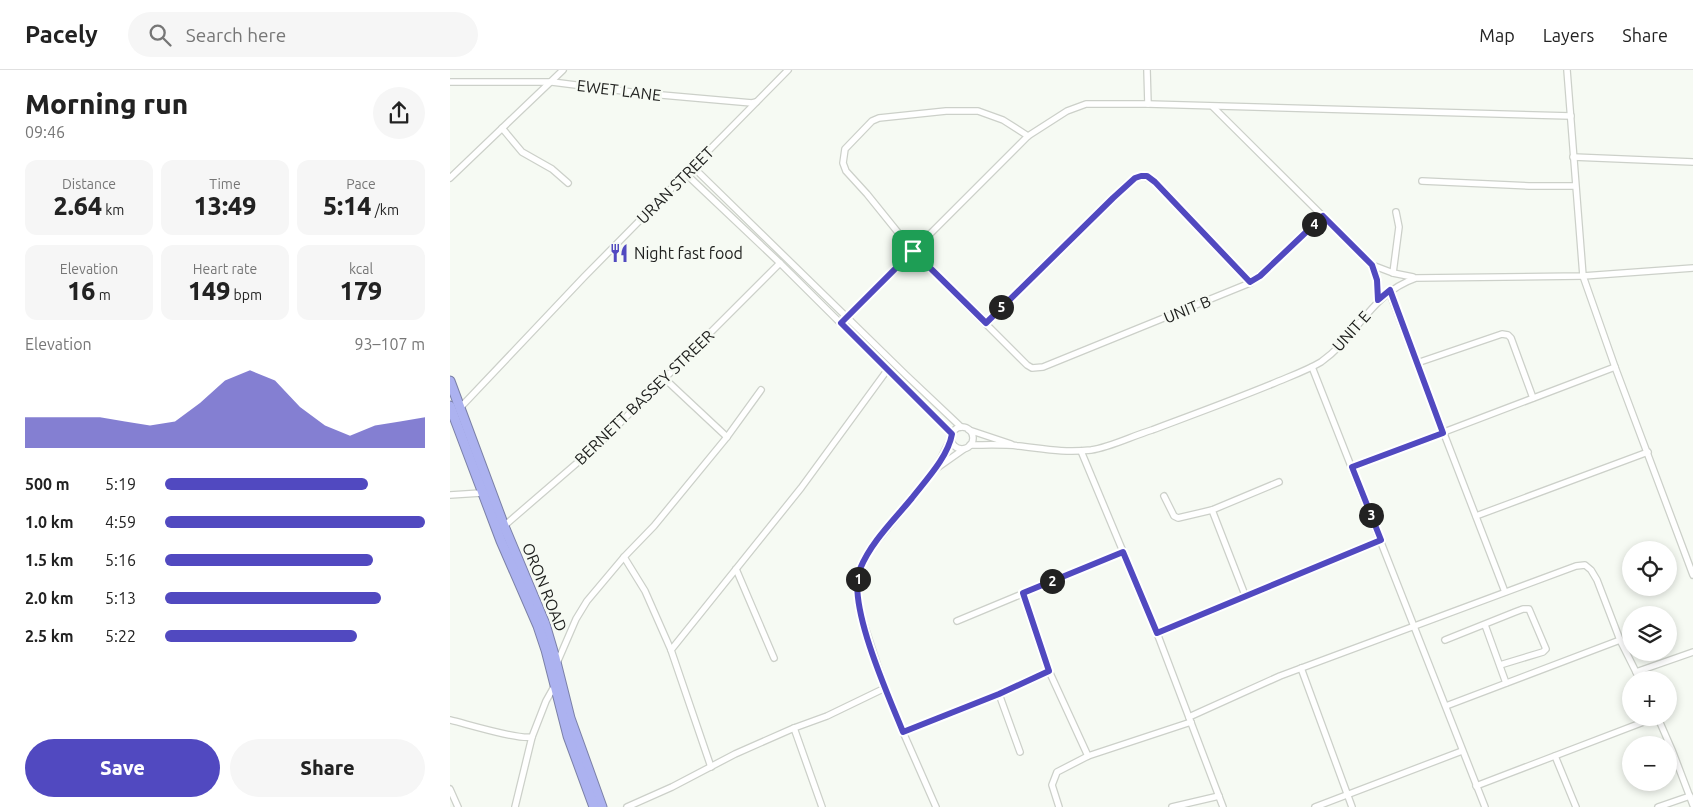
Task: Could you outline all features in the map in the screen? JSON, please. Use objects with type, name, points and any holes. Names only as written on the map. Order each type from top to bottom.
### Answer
[{"type":"highway","name":"ORON ROAD","points":[[450,381],[455,407],[545,624],[570,718],[602,807]]},
{"type":"highway","name":"ORON ROAD","points":[[455,407],[453,417],[500,541],[538,626],[574,755],[594,807]]},
{"type":"street","points":[[450,178],[484,148],[502,128],[563,70]]},
{"type":"street","name":"URAN STREET","points":[[455,407],[788,70]]},
{"type":"street","points":[[1147,70],[1148,104]]},
{"type":"street","points":[[1567,70],[1583,276],[1693,575]]},
{"type":"street","name":"EWET LANE","points":[[450,82],[552,82],[639,93],[752,103],[758,101]]},
{"type":"street","points":[[841,323],[1028,136],[1067,111],[1086,104],[1148,104],[1571,116]]},
{"type":"street","points":[[1213,107],[1372,265],[1393,273],[1416,278]]},
{"type":"street","points":[[1028,136],[1003,120],[978,111],[879,118],[872,121],[845,149],[842,163],[846,171],[913,251],[986,323],[1113,198],[1135,178],[1141,176],[1147,176],[1155,182],[1250,282]]},
{"type":"street","points":[[502,128],[522,152],[552,169],[568,183]]},
{"type":"street","points":[[1573,157],[1693,162]]},
{"type":"street","points":[[693,166],[961,427],[1018,446]]},
{"type":"street","points":[[686,174],[888,369],[951,436],[954,446],[1018,446]]},
{"type":"street","points":[[1422,181],[1529,186],[1575,186]]},
{"type":"street","points":[[1393,273],[1399,227],[1396,212]]},
{"type":"street","name":"UNIT B","points":[[986,323],[1027,365],[1032,368],[1043,367],[1250,282],[1260,276],[1323,216]]},
{"type":"street","name":"BERNETT BASSEY STREER","points":[[504,526],[599,444],[780,263]]},
{"type":"street","points":[[1372,265],[1377,280],[1378,300]]},
{"type":"street","name":"UNIT E","points":[[1018,446],[1047,451],[1080,451],[1104,446],[1166,425],[1312,367],[1336,348],[1378,300],[1401,283],[1416,278],[1583,276],[1692,270]]},
{"type":"street","points":[[1390,290],[1505,592]]},
{"type":"street","points":[[1417,363],[1502,334],[1508,335],[1511,338],[1533,398]]},
{"type":"street","points":[[1312,367],[1484,807]]},
{"type":"street","points":[[1352,467],[1615,367]]},
{"type":"street","points":[[671,650],[801,488],[888,369]]},
{"type":"street","points":[[665,379],[727,437]]},
{"type":"street","points":[[557,664],[576,619],[587,601],[624,557],[654,526],[727,437],[762,390]]},
{"type":"street","points":[[936,807],[885,688],[859,609],[857,589],[860,569],[870,551],[935,470],[955,429],[961,427]]},
{"type":"street","points":[[935,470],[967,447],[973,437],[969,430]]},
{"type":"street","points":[[1080,451],[1157,633],[1223,807]]},
{"type":"street","points":[[1476,516],[1648,452]]},
{"type":"street","points":[[1164,496],[1174,516],[1178,518],[1212,510],[1279,482]]},
{"type":"street","points":[[450,495],[482,493]]},
{"type":"street","points":[[1212,510],[1245,595]]},
{"type":"street","points":[[1157,633],[1381,540]]},
{"type":"street","points":[[957,621],[1123,552]]},
{"type":"street","points":[[624,557],[646,591],[671,650],[711,767]]},
{"type":"street","points":[[1059,807],[1052,785],[1057,772],[1088,756],[1190,719],[1301,668],[1576,566],[1585,566],[1591,570],[1597,580],[1620,640],[1636,671]]},
{"type":"street","points":[[736,569],[774,658]]},
{"type":"street","points":[[1023,593],[1049,671],[1088,756]]},
{"type":"street","points":[[1445,640],[1523,609],[1529,610],[1546,649],[1543,652],[1500,665]]},
{"type":"street","points":[[1484,625],[1506,683]]},
{"type":"street","points":[[1446,706],[1620,640]]},
{"type":"street","points":[[1639,671],[1693,652]]},
{"type":"street","points":[[1301,668],[1352,807]]},
{"type":"street","points":[[903,732],[999,694],[1049,671]]},
{"type":"street","points":[[515,807],[532,737],[546,701],[555,685]]},
{"type":"street","points":[[628,807],[734,754],[827,716],[885,688]]},
{"type":"street","points":[[999,694],[1020,752]]},
{"type":"street","points":[[450,720],[528,738],[532,737]]},
{"type":"street","points":[[1476,786],[1633,726]]},
{"type":"street","points":[[1662,726],[1693,805]]},
{"type":"street","points":[[794,728],[822,807]]},
{"type":"street","points":[[1315,807],[1462,751]]},
{"type":"street","points":[[1555,756],[1576,807]]},
{"type":"street","points":[[450,789],[458,807]]},
{"type":"street","points":[[1172,807],[1219,796]]},
{"type":"street","points":[[1658,807],[1690,796]]},
{"type":"place","name":"Night fast food","points":[[619,253]]},
{"type":"route","points":[[1141,176],[1147,176],[1155,182],[1250,282],[1260,276],[1323,216],[1372,265],[1377,280],[1378,300],[1390,290],[1443,433],[1352,467],[1381,540],[1157,633],[1144,606],[1123,552],[1023,593],[1049,671],[999,694],[903,732],[867,637],[859,609],[858,580],[860,569],[870,551],[896,516],[935,470],[952,434],[841,323],[913,251],[986,323],[1113,198],[1135,178],[1141,176]]}]
